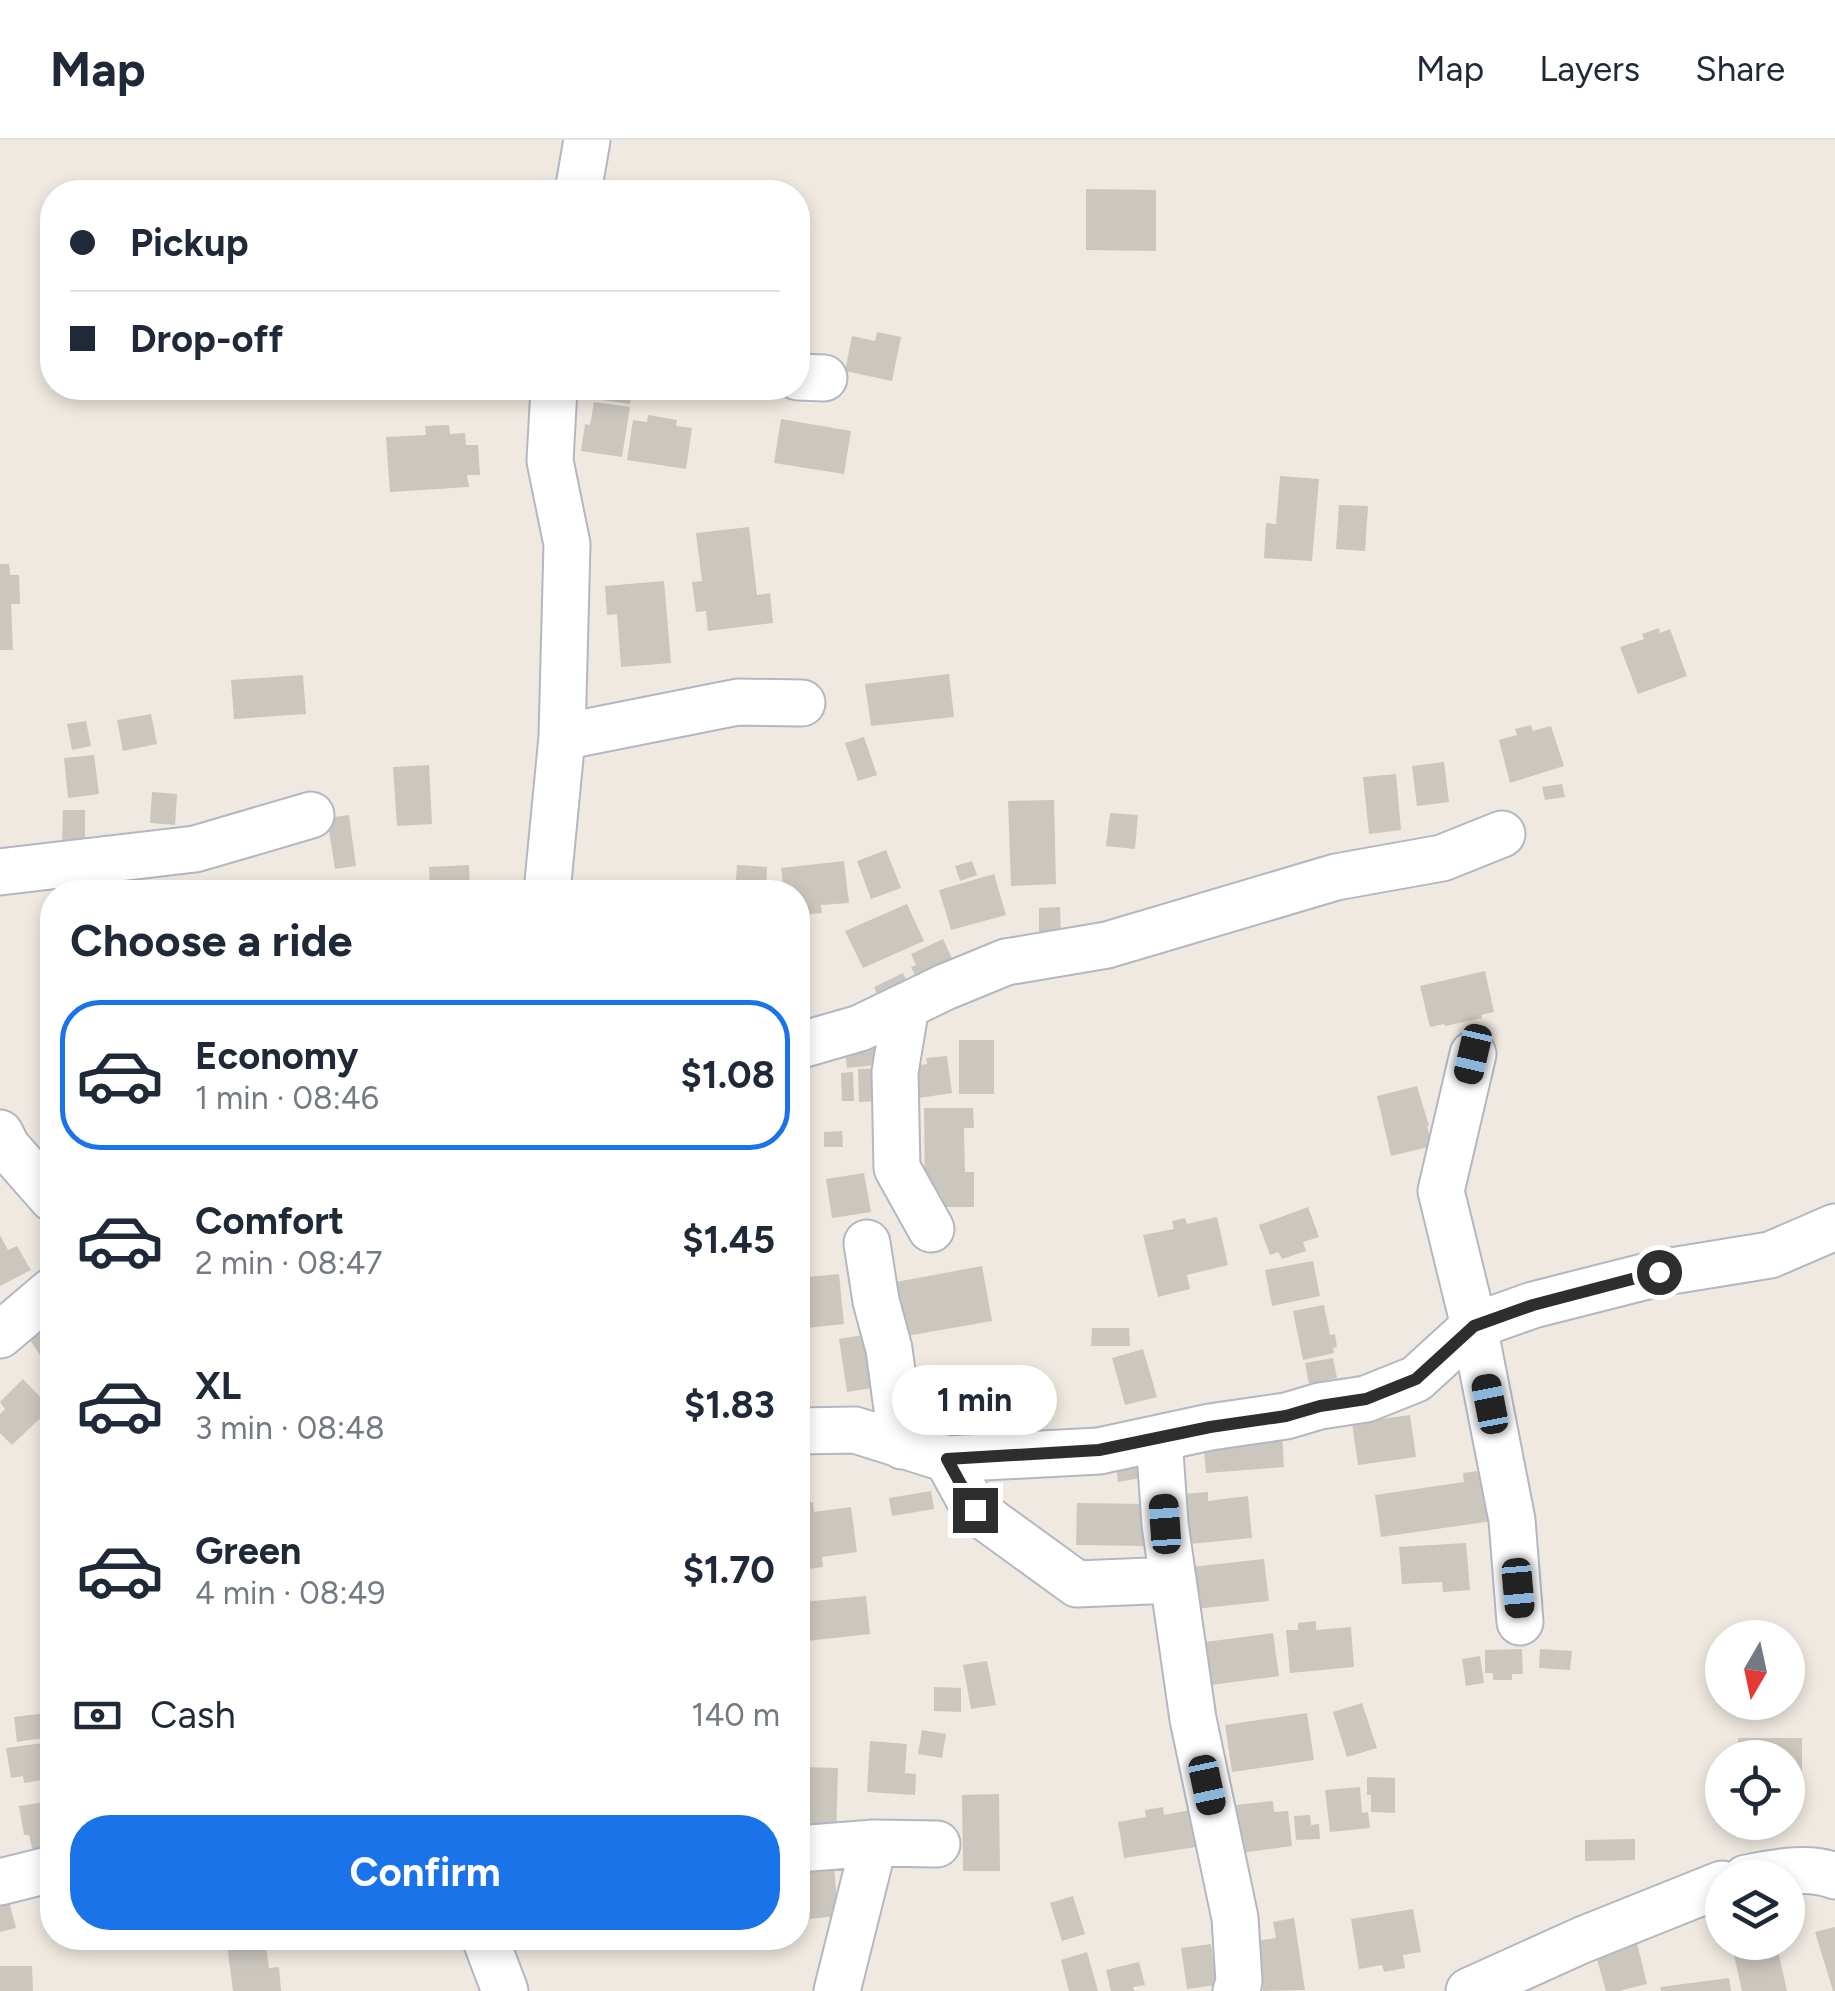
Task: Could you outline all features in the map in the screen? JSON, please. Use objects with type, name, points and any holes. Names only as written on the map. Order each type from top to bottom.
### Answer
[{"type":"street","points":[[580,180],[587,140]]},
{"type":"street","points":[[548,880],[562,737],[566,544],[550,462],[553,400]]},
{"type":"street","points":[[562,737],[738,702],[802,703]]},
{"type":"street","points":[[0,872],[195,849],[311,815]]},
{"type":"street","points":[[810,1043],[860,1028],[1006,962],[1107,945],[1336,877],[1442,858],[1502,834]]},
{"type":"street","points":[[906,1006],[895,1072],[897,1168],[931,1229]]},
{"type":"street","points":[[1473,1054],[1441,1191],[1474,1326],[1512,1520],[1520,1622]]},
{"type":"street","points":[[0,1134],[6,1147],[40,1185]]},
{"type":"street","points":[[810,1430],[855,1430],[947,1459],[1099,1450],[1286,1416],[1366,1399],[1416,1379],[1474,1326],[1533,1305],[1659,1272],[1770,1256],[1835,1227]]},
{"type":"street","points":[[867,1244],[889,1349],[902,1446]]},
{"type":"street","points":[[0,1335],[40,1302]]},
{"type":"street","points":[[1159,1438],[1165,1524],[1193,1719],[1236,1918],[1236,1991]]},
{"type":"street","points":[[947,1459],[975,1510],[1077,1584],[1173,1580]]},
{"type":"street","points":[[837,1991],[874,1843]]},
{"type":"street","points":[[810,1848],[874,1843],[937,1844]]},
{"type":"street","points":[[0,1882],[40,1872]]},
{"type":"street","points":[[1805,1872],[1835,1876]]},
{"type":"street","points":[[1469,1991],[1705,1891]]},
{"type":"street","points":[[490,1950],[505,1991]]},
{"type":"building","points":[[1086,189],[1156,190],[1156,251],[1086,250]]},
{"type":"building","points":[[877,332],[901,337],[892,381],[845,371],[852,336],[875,341]]},
{"type":"building","points":[[594,402],[630,407],[622,457],[581,451],[585,424],[590,425]]},
{"type":"building","points":[[648,415],[677,420],[676,426],[692,428],[686,469],[627,460],[633,420],[647,422]]},
{"type":"building","points":[[781,419],[851,431],[844,474],[774,463]]},
{"type":"building","points":[[449,425],[450,434],[465,433],[466,445],[478,445],[480,475],[467,475],[469,487],[390,492],[386,437],[426,435],[425,426]]},
{"type":"building","points":[[1280,476],[1319,479],[1312,561],[1264,558],[1266,523],[1276,524]]},
{"type":"building","points":[[1339,505],[1368,506],[1365,551],[1336,549]]},
{"type":"building","points":[[749,527],[757,595],[770,593],[773,623],[708,631],[706,611],[696,612],[692,582],[702,581],[696,533]]},
{"type":"building","points":[[0,564],[9,564],[10,575],[19,575],[20,604],[11,604],[13,650],[0,650]]},
{"type":"building","points":[[664,581],[671,663],[621,667],[617,614],[607,615],[605,586]]},
{"type":"building","points":[[1659,628],[1660,633],[1670,629],[1687,676],[1638,694],[1620,647],[1644,639],[1642,634]]},
{"type":"building","points":[[949,674],[954,717],[871,726],[865,684]]},
{"type":"building","points":[[303,675],[306,714],[234,719],[231,680]]},
{"type":"building","points":[[151,714],[157,744],[123,751],[117,720]]},
{"type":"building","points":[[86,721],[91,746],[72,750],[67,724]]},
{"type":"building","points":[[1531,725],[1533,731],[1551,726],[1564,766],[1510,783],[1499,740],[1517,735],[1515,729]]},
{"type":"building","points":[[864,737],[877,775],[858,781],[845,743]]},
{"type":"building","points":[[94,755],[99,794],[68,798],[64,758]]},
{"type":"building","points":[[1444,762],[1449,802],[1417,806],[1412,766]]},
{"type":"building","points":[[429,765],[432,824],[397,826],[393,767]]},
{"type":"building","points":[[1396,774],[1401,830],[1369,834],[1363,777]]},
{"type":"building","points":[[1562,784],[1565,797],[1545,800],[1542,787]]},
{"type":"building","points":[[152,792],[177,794],[175,825],[150,823]]},
{"type":"building","points":[[1054,800],[1056,884],[1011,886],[1008,801]]},
{"type":"building","points":[[63,810],[85,810],[85,840],[62,840]]},
{"type":"building","points":[[1110,813],[1138,815],[1135,849],[1106,846]]},
{"type":"building","points":[[349,815],[356,866],[335,869],[327,818]]},
{"type":"building","points":[[886,850],[901,888],[871,899],[857,861]]},
{"type":"building","points":[[844,861],[849,903],[821,905],[822,913],[810,914],[810,880],[782,880],[781,868]]},
{"type":"building","points":[[972,861],[977,875],[960,881],[955,866]]},
{"type":"building","points":[[469,865],[470,880],[430,880],[429,867]]},
{"type":"building","points":[[737,865],[767,867],[766,880],[736,880]]},
{"type":"building","points":[[994,874],[1006,915],[951,930],[939,890]]},
{"type":"building","points":[[907,904],[924,941],[863,968],[845,931]]},
{"type":"building","points":[[1060,907],[1061,934],[1039,935],[1039,908]]},
{"type":"building","points":[[943,939],[957,969],[920,985],[911,967],[916,965],[911,954]]},
{"type":"building","points":[[1485,971],[1494,1012],[1481,1015],[1482,1018],[1430,1027],[1420,986]]},
{"type":"building","points":[[903,973],[911,990],[881,1003],[874,987]]},
{"type":"building","points":[[959,1040],[994,1040],[994,1094],[959,1094]]},
{"type":"building","points":[[882,1047],[884,1064],[847,1068],[845,1051]]},
{"type":"building","points":[[947,1056],[952,1093],[906,1100],[902,1068],[927,1064],[926,1058]]},
{"type":"building","points":[[885,1068],[886,1101],[859,1102],[858,1069]]},
{"type":"building","points":[[853,1072],[854,1101],[842,1101],[841,1073]]},
{"type":"building","points":[[1417,1086],[1432,1146],[1391,1156],[1377,1096]]},
{"type":"building","points":[[924,1108],[973,1108],[974,1128],[964,1128],[965,1172],[974,1172],[974,1207],[925,1207]]},
{"type":"building","points":[[842,1131],[843,1147],[824,1147],[824,1132]]},
{"type":"building","points":[[864,1173],[871,1212],[832,1218],[826,1179]]},
{"type":"building","points":[[1308,1207],[1319,1237],[1303,1242],[1306,1251],[1282,1259],[1278,1252],[1270,1255],[1259,1225]]},
{"type":"building","points":[[1217,1217],[1228,1265],[1187,1275],[1190,1289],[1158,1297],[1143,1235],[1174,1229],[1172,1221],[1185,1218],[1187,1224]]},
{"type":"building","points":[[0,1235],[8,1250],[17,1246],[31,1270],[0,1286]]},
{"type":"building","points":[[1313,1261],[1320,1296],[1272,1306],[1265,1270]]},
{"type":"building","points":[[982,1266],[992,1321],[895,1338],[885,1284]]},
{"type":"building","points":[[839,1274],[844,1324],[810,1328],[810,1277]]},
{"type":"building","points":[[1324,1305],[1330,1335],[1335,1334],[1337,1347],[1333,1348],[1334,1353],[1303,1360],[1293,1311]]},
{"type":"building","points":[[1092,1328],[1129,1328],[1130,1346],[1091,1346]]},
{"type":"building","points":[[40,1329],[40,1355],[28,1337]]},
{"type":"building","points":[[869,1334],[878,1387],[847,1392],[839,1339]]},
{"type":"building","points":[[1143,1349],[1157,1397],[1125,1405],[1112,1358]]},
{"type":"building","points":[[1333,1358],[1337,1378],[1309,1384],[1305,1363]]},
{"type":"building","points":[[23,1379],[40,1397],[40,1418],[12,1445],[0,1433],[0,1414],[5,1409],[0,1402]]},
{"type":"building","points":[[1410,1415],[1416,1457],[1358,1465],[1352,1423]]},
{"type":"building","points":[[1282,1432],[1284,1467],[1206,1473],[1203,1439]]},
{"type":"building","points":[[1143,1455],[1147,1477],[1118,1482],[1115,1460]]},
{"type":"building","points":[[1485,1470],[1492,1521],[1381,1537],[1375,1495],[1464,1482],[1463,1473]]},
{"type":"building","points":[[931,1491],[934,1509],[892,1516],[889,1498]]},
{"type":"building","points":[[1208,1492],[1208,1501],[1248,1496],[1252,1538],[1190,1544],[1184,1494]]},
{"type":"building","points":[[810,1502],[814,1512],[851,1507],[857,1552],[822,1557],[823,1567],[810,1569]]},
{"type":"building","points":[[1077,1503],[1147,1504],[1147,1546],[1076,1545]]},
{"type":"building","points":[[1466,1543],[1470,1590],[1443,1592],[1442,1582],[1402,1584],[1399,1547]]},
{"type":"building","points":[[1264,1559],[1269,1601],[1195,1609],[1191,1567]]},
{"type":"building","points":[[866,1596],[870,1634],[810,1641],[810,1601]]},
{"type":"building","points":[[1316,1621],[1316,1630],[1351,1627],[1354,1667],[1290,1673],[1286,1630],[1298,1630],[1298,1623]]},
{"type":"building","points":[[1273,1633],[1279,1676],[1211,1685],[1205,1642]]},
{"type":"building","points":[[1522,1649],[1523,1674],[1512,1674],[1512,1680],[1493,1680],[1493,1673],[1485,1673],[1485,1650]]},
{"type":"building","points":[[1540,1649],[1572,1651],[1570,1670],[1539,1668]]},
{"type":"building","points":[[1480,1656],[1484,1683],[1466,1686],[1462,1659]]},
{"type":"building","points":[[987,1661],[996,1705],[971,1709],[963,1665]]},
{"type":"building","points":[[934,1687],[961,1688],[961,1712],[934,1711]]},
{"type":"building","points":[[1362,1703],[1377,1748],[1347,1757],[1333,1712]]},
{"type":"building","points":[[1307,1713],[1314,1760],[1232,1772],[1225,1725]]},
{"type":"building","points":[[40,1714],[40,1738],[17,1742],[14,1717]]},
{"type":"building","points":[[922,1730],[946,1734],[942,1758],[918,1754]]},
{"type":"building","points":[[1738,1738],[1802,1738],[1802,1740]]},
{"type":"building","points":[[870,1741],[907,1744],[905,1773],[916,1774],[915,1795],[867,1792]]},
{"type":"building","points":[[40,1743],[40,1780],[24,1783],[23,1776],[11,1778],[6,1748]]},
{"type":"building","points":[[810,1767],[838,1768],[836,1839],[810,1838]]},
{"type":"building","points":[[1367,1777],[1395,1778],[1395,1813],[1371,1812]]},
{"type":"building","points":[[1360,1787],[1362,1813],[1368,1812],[1370,1828],[1330,1832],[1325,1790]]},
{"type":"building","points":[[999,1794],[1000,1871],[963,1871],[962,1795]]},
{"type":"building","points":[[1273,1801],[1274,1812],[1288,1811],[1292,1846],[1232,1854],[1227,1813],[1237,1812],[1236,1805]]},
{"type":"building","points":[[40,1803],[40,1851],[33,1852],[29,1835],[24,1835],[19,1806]]},
{"type":"building","points":[[1163,1807],[1164,1815],[1190,1810],[1196,1847],[1124,1858],[1118,1822],[1146,1817],[1145,1810]]},
{"type":"building","points":[[1310,1815],[1311,1825],[1319,1824],[1320,1839],[1296,1840],[1294,1816]]},
{"type":"building","points":[[1635,1839],[1635,1860],[1585,1861],[1585,1840]]},
{"type":"building","points":[[834,1866],[838,1916],[810,1919],[810,1868]]},
{"type":"building","points":[[6,1890],[16,1928],[0,1932],[0,1891]]},
{"type":"building","points":[[1073,1896],[1085,1934],[1062,1941],[1050,1903]]},
{"type":"building","points":[[1413,1909],[1421,1952],[1403,1955],[1405,1968],[1384,1972],[1382,1965],[1359,1969],[1351,1919]]},
{"type":"building","points":[[1294,1918],[1305,1990],[1263,1991],[1256,1941],[1276,1938],[1273,1922]]},
{"type":"building","points":[[1835,1927],[1835,1991],[1833,1991],[1815,1932]]},
{"type":"building","points":[[1636,1939],[1647,1984],[1606,1991],[1594,1949]]},
{"type":"building","points":[[1211,1944],[1217,1985],[1187,1989],[1181,1948]]},
{"type":"building","points":[[228,1950],[267,1950],[269,1968],[279,1967],[281,1991],[233,1991]]},
{"type":"building","points":[[1087,1952],[1098,1991],[1069,1991],[1061,1960]]},
{"type":"building","points":[[1735,1960],[1780,1960],[1787,1991],[1742,1991]]},
{"type":"building","points":[[1139,1962],[1145,1985],[1133,1987],[1134,1991],[1111,1991],[1106,1970]]},
{"type":"building","points":[[0,1966],[32,1966],[33,1991],[0,1991]]},
{"type":"building","points":[[1729,1978],[1731,1991],[1661,1991],[1660,1987]]},
{"type":"route","points":[[975,1510],[947,1459],[1099,1450],[1366,1399],[1416,1379],[1474,1326],[1533,1305],[1659,1272]]}]
